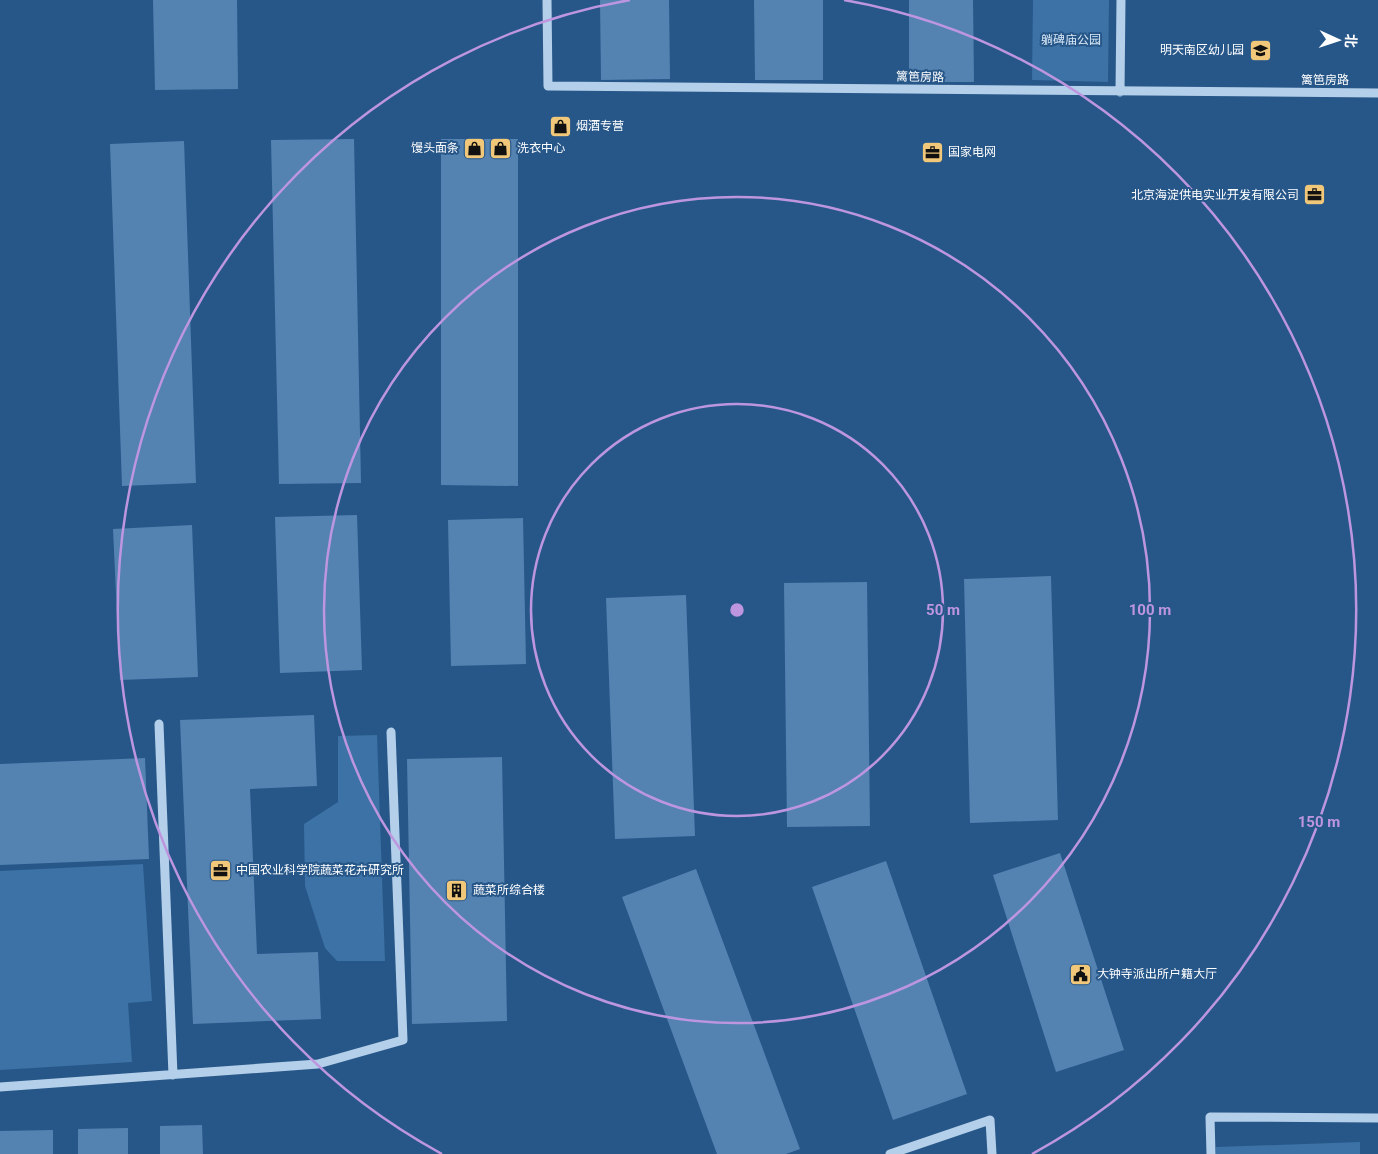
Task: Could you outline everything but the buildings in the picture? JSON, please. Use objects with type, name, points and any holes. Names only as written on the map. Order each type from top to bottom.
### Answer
[{"type":"street","name":"篱笆房路","points":[[547,0],[548,86],[1378,93]]},
{"type":"street","points":[[1120,92],[1121,0]]},
{"type":"street","points":[[159,724],[173,1075]]},
{"type":"street","points":[[0,1087],[318,1064],[403,1040],[391,732]]},
{"type":"street","points":[[1211,1154],[1210,1117],[1378,1118]]},
{"type":"street","points":[[890,1154],[990,1120],[992,1154]]},
{"type":"green space","name":"躺碑庙公园","points":[[1033,0],[1109,0],[1108,82],[1032,80]]},
{"type":"green space","points":[[377,735],[385,961],[337,961],[325,948],[305,886],[304,824],[338,802],[338,736]]},
{"type":"green space","points":[[143,864],[152,1001],[128,1003],[132,1062],[0,1070],[0,871]]},
{"type":"green space","points":[[1360,1142],[1360,1154],[1216,1154],[1216,1147]]},
{"type":"place","name":"明天南区幼儿园","points":[[1260,50]]},
{"type":"place","name":"烟酒专营","points":[[560,126]]},
{"type":"place","name":"馒头面条","points":[[475,148]]},
{"type":"place","name":"洗衣中心","points":[[501,148]]},
{"type":"place","name":"国家电网","points":[[932,152]]},
{"type":"place","name":"北京海淀供电实业开发有限公司","points":[[1315,195]]},
{"type":"place","name":"中国农业科学院蔬菜花卉研究所","points":[[220,870]]},
{"type":"place","name":"蔬菜所综合楼","points":[[457,890]]},
{"type":"place","name":"大钟寺派出所户籍大厅","points":[[1081,974]]}]
